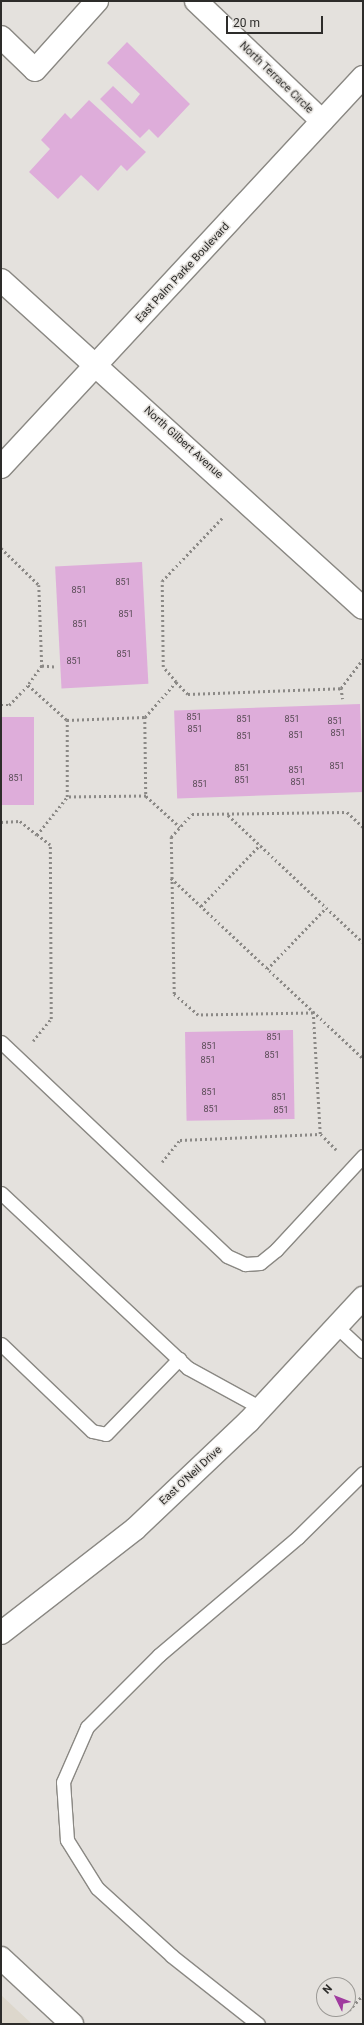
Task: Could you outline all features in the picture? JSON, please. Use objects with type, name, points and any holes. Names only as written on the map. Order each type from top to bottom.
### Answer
[{"type":"street","points":[[1,37],[35,70],[97,1]]},
{"type":"street","name":"North Terrace Circle","points":[[196,1],[322,121]]},
{"type":"street","name":"East Palm Parke Boulevard","points":[[1,467],[98,365],[363,77]]},
{"type":"street","name":"North Gilbert Avenue","points":[[1,280],[98,365],[363,608]]},
{"type":"street","name":"East O'Neil Drive","points":[[1,1633],[135,1528],[261,1408],[363,1298]]},
{"type":"street","points":[[1,1958],[72,2024]]},
{"type":"lane","points":[[1,1042],[227,1256],[245,1264],[260,1263],[276,1250],[363,1156]]},
{"type":"lane","points":[[1,1193],[179,1359],[261,1408]]},
{"type":"lane","points":[[336,1326],[363,1351]]},
{"type":"lane","points":[[1,1344],[92,1431],[106,1434],[179,1359]]},
{"type":"lane","points":[[258,2024],[172,1956],[97,1888],[66,1840],[63,1782],[87,1727],[159,1655],[298,1537],[363,1474]]},
{"type":"path","points":[[242,497],[162,580],[163,667],[188,694],[340,688]]},
{"type":"path","points":[[1,548],[39,585],[42,666],[28,685],[9,705],[1,705]]},
{"type":"path","points":[[342,699],[340,688],[363,659]]},
{"type":"path","points":[[42,666],[54,667]]},
{"type":"path","points":[[146,796],[145,717],[176,682]]},
{"type":"path","points":[[28,685],[67,720],[145,717]]},
{"type":"path","points":[[37,835],[67,797],[67,720]]},
{"type":"path","points":[[67,797],[146,796],[180,827]]},
{"type":"path","points":[[313,1013],[198,1015],[174,994],[171,837],[192,814],[347,812],[363,827]]},
{"type":"path","points":[[227,814],[363,942]]},
{"type":"path","points":[[1,822],[20,821],[50,845],[52,1020],[19,1059]]},
{"type":"path","points":[[201,906],[260,845]]},
{"type":"path","points":[[171,878],[313,1013],[363,1058]]},
{"type":"path","points":[[267,969],[326,908]]},
{"type":"path","points":[[313,1013],[320,1134],[353,1166]]},
{"type":"path","points":[[146,1180],[180,1140],[320,1134]]},
{"type":"path","points":[[356,2002],[363,1995]]},
{"type":"shaded area","points":[[1,1995],[32,2024],[1,2024]]},
{"type":"building","points":[[127,42],[190,104],[158,138],[149,129],[140,138],[100,99],[113,86],[132,104],[140,94],[107,63]]},
{"type":"building","points":[[89,100],[146,152],[127,171],[121,165],[98,191],[81,175],[58,199],[29,172],[50,149],[41,140],[65,113],[71,119]]},
{"type":"building","points":[[142,562],[148,684],[62,688],[55,567]]},
{"type":"building","points":[[360,704],[363,792],[177,798],[174,710]]},
{"type":"building","points":[[1,717],[34,717],[34,805],[1,805]]},
{"type":"building","points":[[293,1030],[295,1119],[187,1121],[185,1032]]}]
